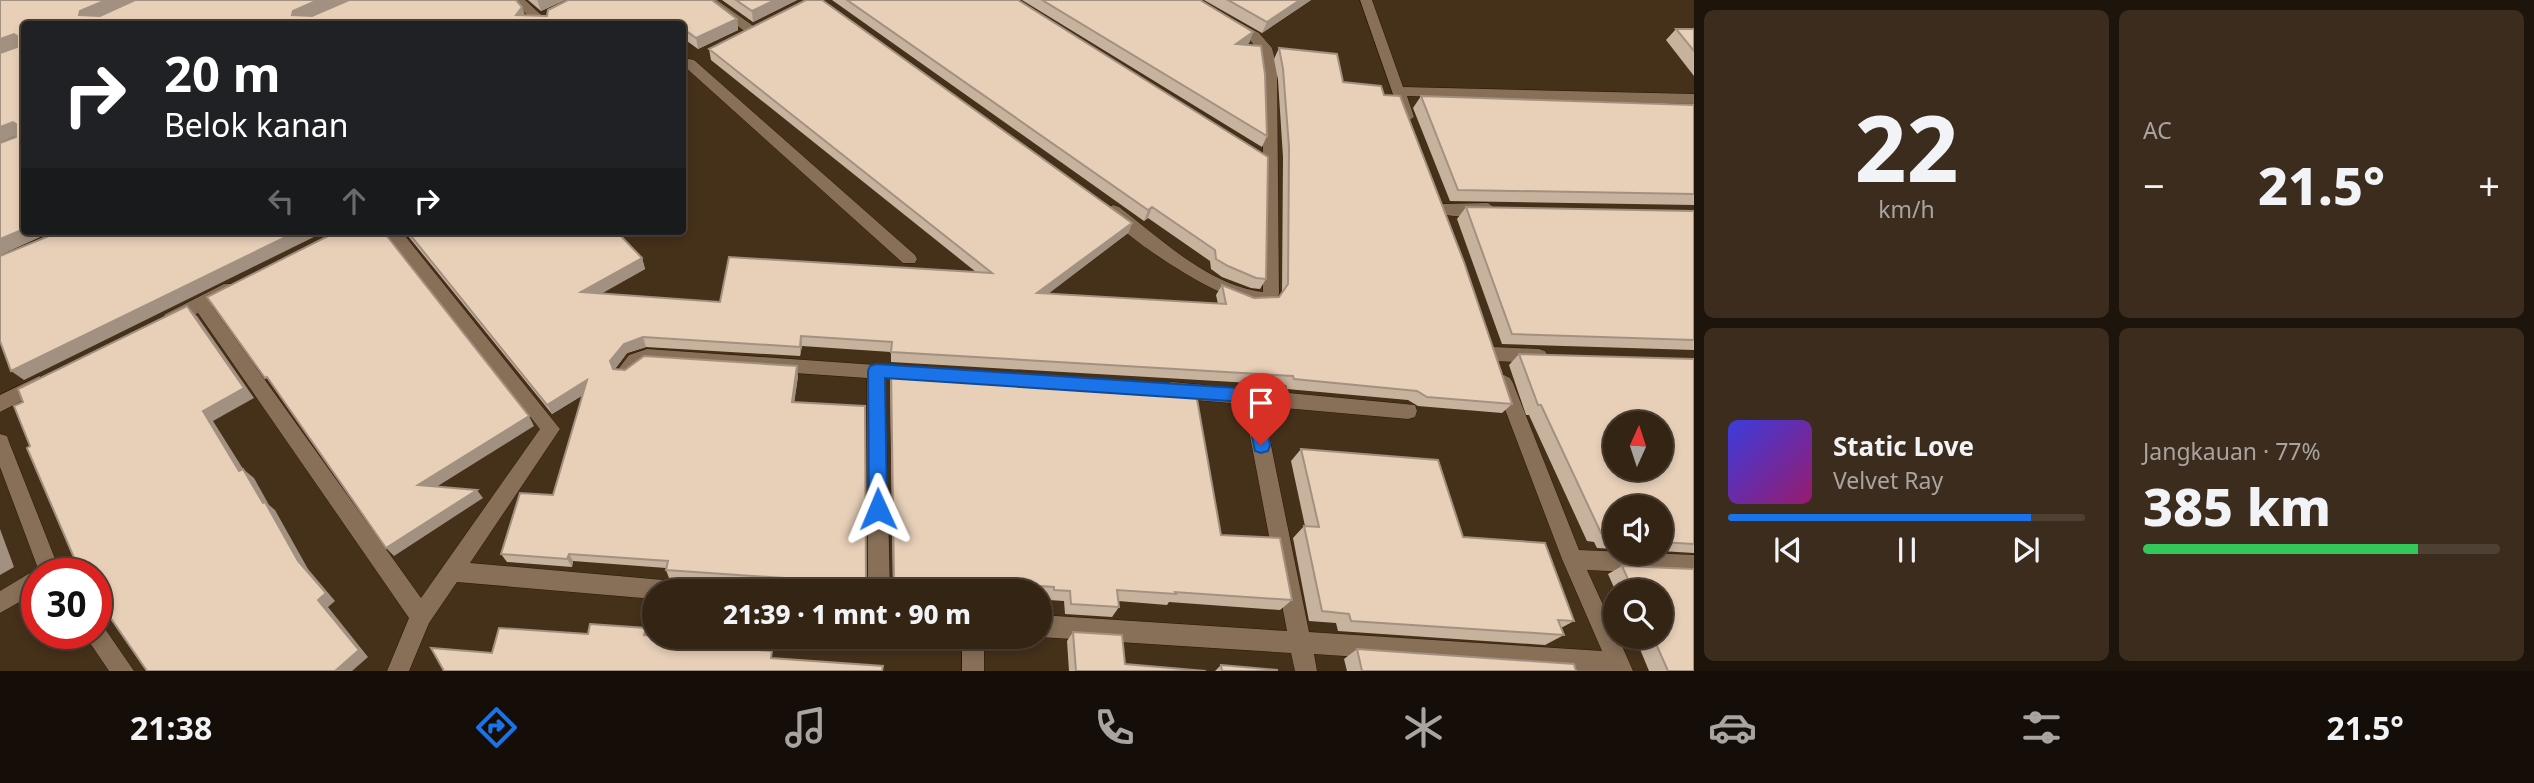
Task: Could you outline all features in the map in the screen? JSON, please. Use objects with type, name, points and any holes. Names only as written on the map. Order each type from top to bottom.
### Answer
[{"type":"street","points":[[517,0],[540,21]]},
{"type":"street","points":[[709,0],[752,30]]},
{"type":"street","points":[[1102,203],[1215,284],[1248,298],[1267,299],[1271,294],[1265,159],[1270,68],[1267,52],[1262,43],[1252,35],[1190,0]]},
{"type":"street","points":[[1366,0],[1415,139]]},
{"type":"street","points":[[690,62],[909,259]]},
{"type":"street","points":[[1397,91],[1694,99]]},
{"type":"street","points":[[1443,210],[1506,210]]},
{"type":"street","points":[[395,235],[551,429],[421,616],[398,671]]},
{"type":"street","points":[[154,327],[249,280]]},
{"type":"street","points":[[201,304],[421,616]]},
{"type":"street","points":[[1052,627],[1621,667],[1572,559],[1513,411],[1492,348],[1563,357]]},
{"type":"street","points":[[625,372],[635,360],[647,356],[932,374]]},
{"type":"street","points":[[876,371],[879,579]]},
{"type":"street","points":[[0,404],[59,374]]},
{"type":"street","points":[[1154,389],[1408,411]]},
{"type":"street","points":[[1252,396],[1306,671]]},
{"type":"street","points":[[0,442],[40,558]]},
{"type":"street","points":[[1572,559],[1694,565]]},
{"type":"street","points":[[454,572],[642,588]]},
{"type":"street","points":[[0,603],[21,590]]},
{"type":"street","points":[[106,649],[123,671]]},
{"type":"street","points":[[973,649],[973,671]]},
{"type":"building","points":[[0,0],[106,0],[80,11],[79,15],[100,16],[135,0],[318,0],[293,11],[292,15],[312,16],[349,0],[516,0],[522,7],[516,15],[547,16],[548,10],[568,0],[712,0],[737,19],[696,38],[686,31],[686,21],[21,21],[21,230],[0,239],[0,143],[16,137],[16,124],[13,122],[0,127],[0,53],[17,47],[17,36],[14,34],[0,39]]},
{"type":"building","points":[[736,0],[775,0],[752,11]]},
{"type":"building","points":[[806,0],[822,0],[1132,223],[1037,293],[1226,304],[1222,285],[1254,298],[1279,297],[1288,284],[1289,147],[1279,48],[1337,54],[1343,82],[1381,86],[1384,95],[1400,96],[1464,262],[1512,404],[1427,397],[1417,391],[1294,379],[1293,376],[891,352],[892,342],[801,336],[800,347],[643,337],[624,344],[610,361],[613,369],[625,370],[644,356],[797,366],[792,402],[865,406],[866,579],[798,579],[666,570],[668,561],[569,554],[567,559],[501,554],[520,493],[553,495],[587,380],[547,405],[410,235],[620,235],[642,258],[581,292],[720,302],[729,257],[992,273],[709,49]]},
{"type":"building","points":[[847,0],[1018,0],[1268,157],[1266,279],[1256,278],[1216,259],[1215,250],[1152,207],[1148,210]]},
{"type":"building","points":[[1042,0],[1200,0],[1253,32],[1236,44],[1261,46],[1265,74],[1267,136]]},
{"type":"building","points":[[1228,0],[1300,0],[1267,22]]},
{"type":"building","points":[[1676,29],[1694,29],[1694,51]]},
{"type":"building","points":[[1421,96],[1694,105],[1694,194],[1458,190]]},
{"type":"building","points":[[1466,207],[1694,211],[1694,340],[1512,334]]},
{"type":"building","points":[[51,235],[290,235],[11,371],[0,341],[0,256]]},
{"type":"building","points":[[330,235],[386,235],[529,416],[418,485],[477,490],[386,548],[267,377],[265,378],[207,297]]},
{"type":"building","points":[[187,306],[244,388],[203,411],[239,471],[243,469],[263,503],[265,502],[298,561],[326,593],[318,600],[359,650],[335,671],[147,671],[112,620],[112,558],[74,558],[27,448],[30,446],[14,406],[23,402],[18,389]]},
{"type":"building","points":[[1519,354],[1694,359],[1694,544],[1673,543],[1673,495],[1603,495],[1601,533],[1541,405],[1538,405]]},
{"type":"building","points":[[891,368],[1195,388],[1221,535],[1280,538],[1292,600],[1117,590],[1119,607],[1071,604],[1070,591],[1054,590],[1052,579],[894,579]]},
{"type":"building","points":[[1301,449],[1438,460],[1463,537],[1545,543],[1574,621],[1558,620],[1564,635],[1351,621],[1349,614],[1322,611],[1304,526],[1319,527]]},
{"type":"building","points":[[1622,566],[1694,569],[1694,671],[1668,671],[1658,649],[1673,649],[1673,579],[1628,579]]},
{"type":"building","points":[[590,624],[642,628],[642,649],[745,649],[772,651],[771,658],[883,666],[882,671],[444,671],[431,648],[492,653],[499,628],[588,634]]},
{"type":"building","points":[[1073,632],[1122,635],[1125,664],[1206,671],[1076,671]]},
{"type":"building","points":[[1357,649],[1574,664],[1576,671],[1362,671]]},
{"type":"building","points":[[1221,665],[1277,670],[1277,671],[1222,671]]},
{"type":"route","points":[[878,509],[876,371],[1252,396],[1261,445]]}]
